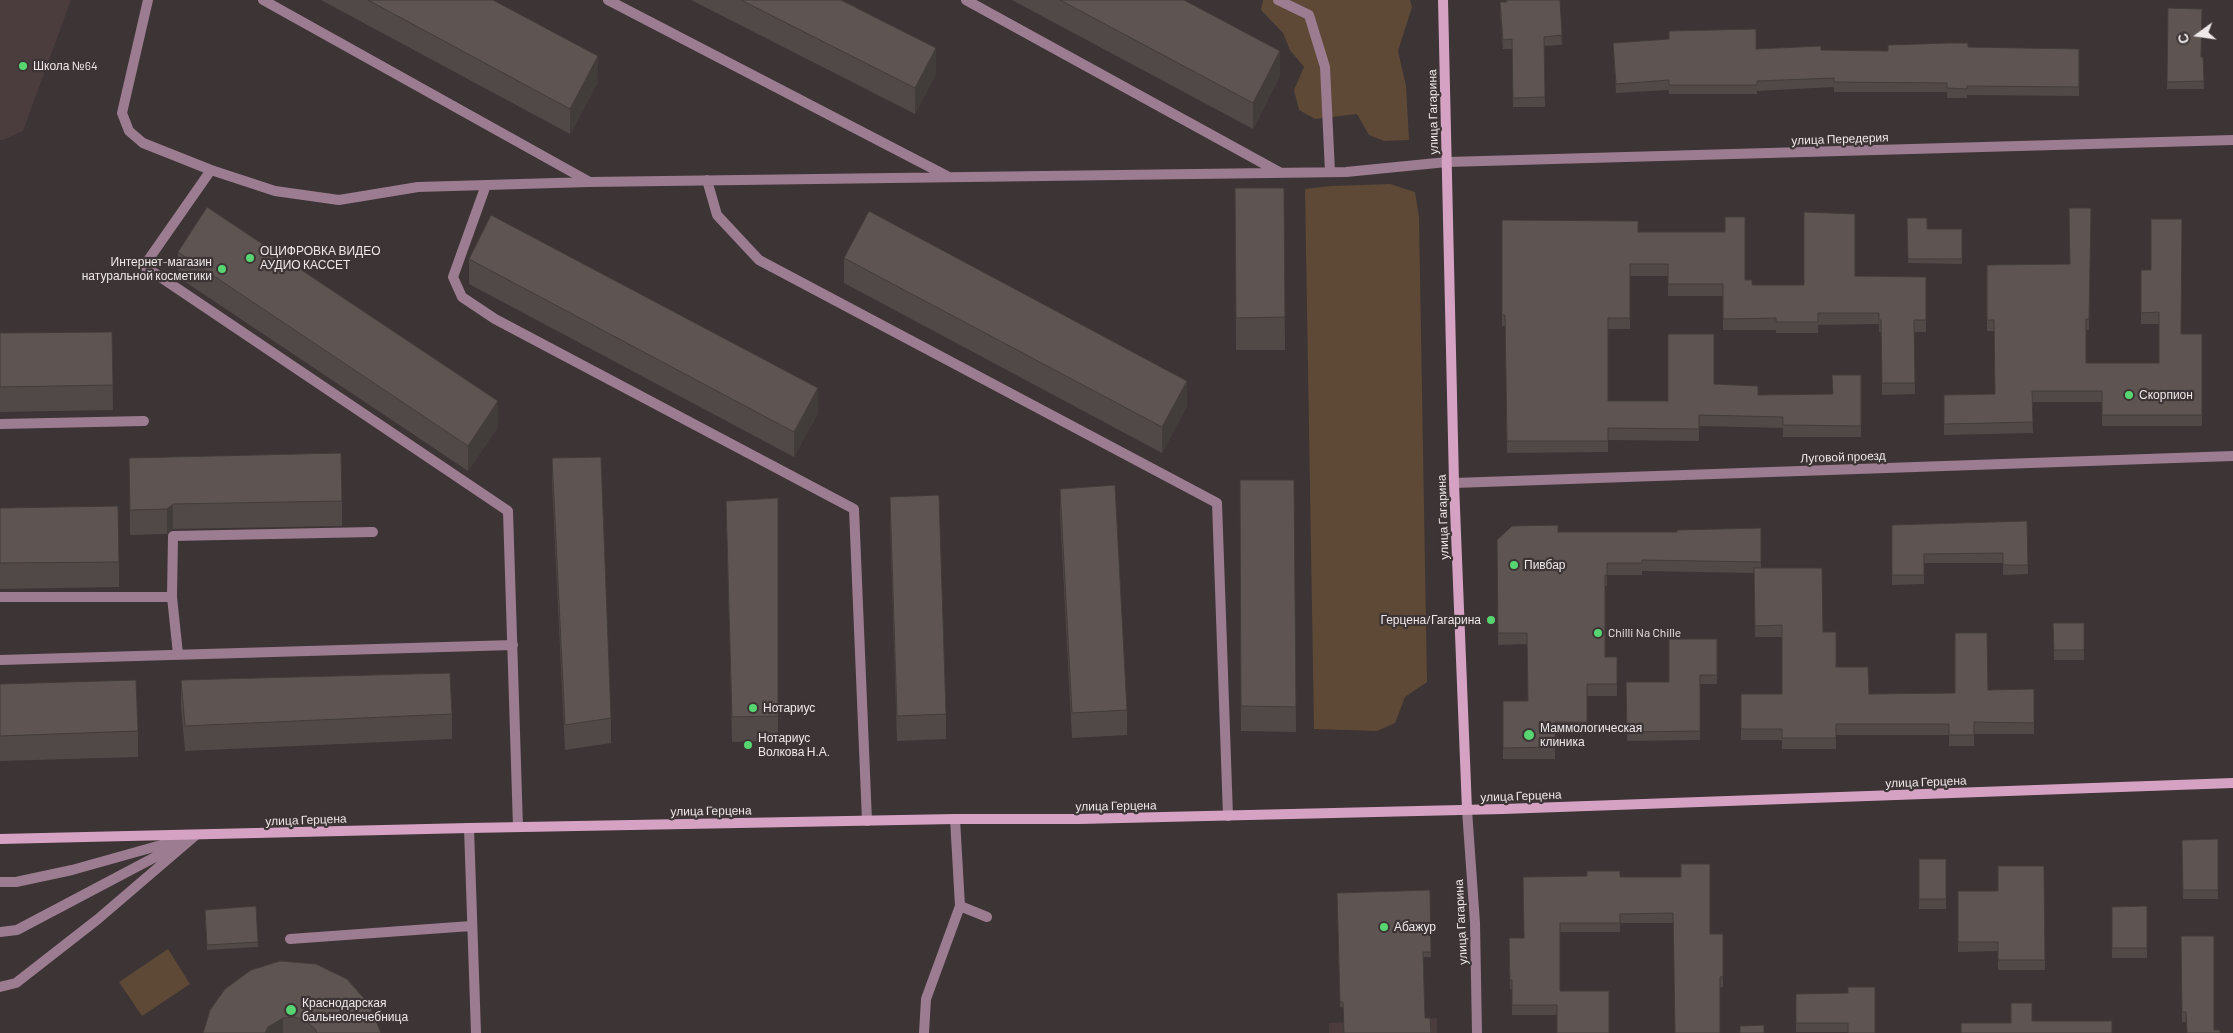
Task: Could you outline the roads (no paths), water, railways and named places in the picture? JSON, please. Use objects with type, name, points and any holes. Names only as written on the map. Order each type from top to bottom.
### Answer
[{"type":"main road","name":"улица Гагарина","points":[[1443,0],[1454,483],[1467,810]]},
{"type":"main road","name":"улица Герцена","points":[[0,839],[518,827],[1228,816],[1467,810],[2233,783]]},
{"type":"street","name":"улица Передерия","points":[[148,0],[122,113],[129,130],[143,143],[211,170],[275,191],[339,200],[418,187],[707,180],[1330,172],[1447,162],[2233,140]]},
{"type":"street","points":[[263,0],[589,182]]},
{"type":"street","points":[[608,0],[948,177]]},
{"type":"street","points":[[966,0],[1280,172]]},
{"type":"street","points":[[1278,0],[1309,15],[1312,24],[1324,67],[1330,172]]},
{"type":"street","points":[[211,170],[144,266],[508,511],[518,827]]},
{"type":"street","points":[[707,180],[717,214],[759,260],[1217,503],[1228,816]]},
{"type":"street","points":[[486,185],[454,277],[462,297],[495,319],[854,509],[867,821]]},
{"type":"street","points":[[0,424],[144,421]]},
{"type":"street","name":"Луговой проезд","points":[[1454,483],[2233,456]]},
{"type":"street","points":[[178,654],[172,597],[173,536],[372,532]]},
{"type":"street","points":[[0,597],[172,597]]},
{"type":"street","points":[[0,660],[513,645]]},
{"type":"street","name":"улица Гагарина","points":[[1467,810],[1475,923],[1477,1033]]},
{"type":"street","points":[[924,1033],[926,999],[960,906],[955,819]]},
{"type":"street","points":[[468,828],[476,1033]]},
{"type":"street","points":[[0,882],[16,882],[72,870],[196,835]]},
{"type":"street","points":[[0,932],[17,930],[196,835]]},
{"type":"street","points":[[0,988],[16,982],[98,919],[196,835]]},
{"type":"street","points":[[960,906],[987,917]]},
{"type":"street","points":[[290,939],[471,926]]},
{"type":"place","name":"Школа №64","points":[[23,66]]},
{"type":"place","name":"ОЦИФРОВКА ВИДЕО АУДИО КАССЕТ","points":[[250,258]]},
{"type":"place","name":"Интернет-магазин натуральной косметики","points":[[222,269]]},
{"type":"place","name":"Скорпион","points":[[2129,395]]},
{"type":"place","name":"Пивбар","points":[[1514,565]]},
{"type":"place","name":"Герцена/Гагарина","points":[[1491,620]]},
{"type":"place","name":"Chilli Na Chille","points":[[1598,633]]},
{"type":"place","name":"Нотариус","points":[[753,708]]},
{"type":"place","name":"Маммологическая клиника","points":[[1529,735]]},
{"type":"place","name":"Нотариус Волкова Н.А.","points":[[748,745]]},
{"type":"place","name":"Абажур","points":[[1384,927]]},
{"type":"place","name":"Краснодарская бальнеолечебница","points":[[291,1010]]}]
